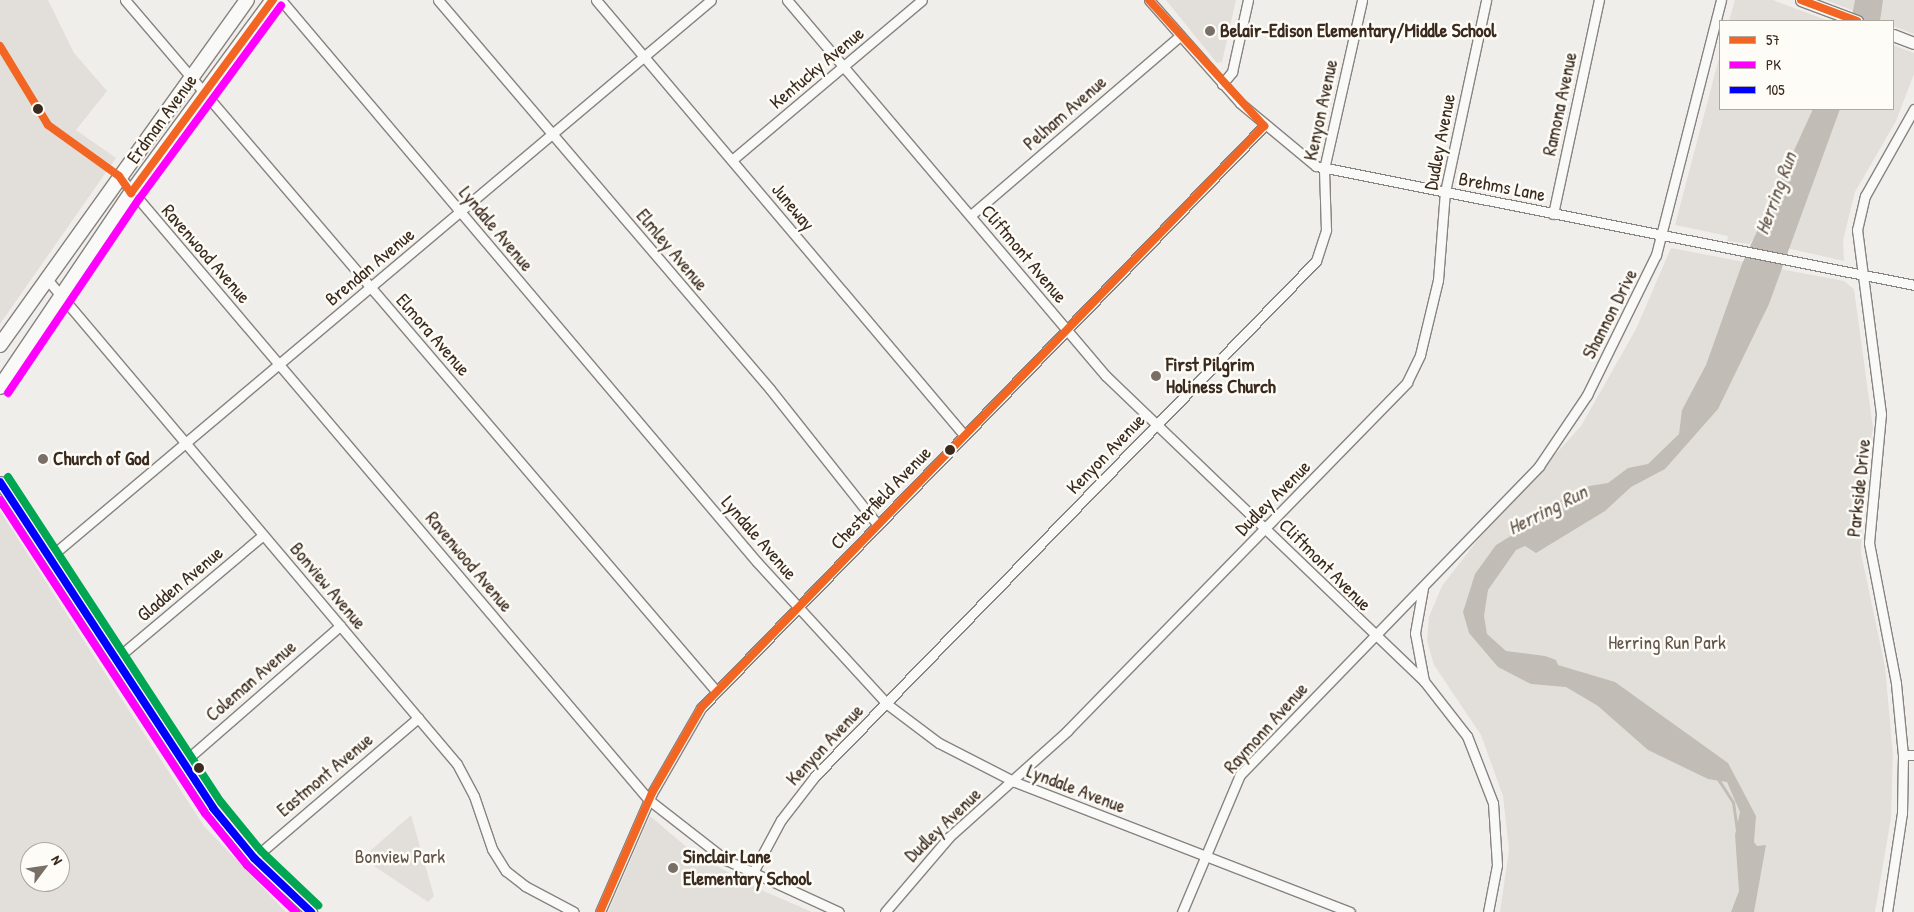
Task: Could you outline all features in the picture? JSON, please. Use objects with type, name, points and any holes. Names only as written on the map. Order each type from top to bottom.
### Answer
[{"type":"main road","name":"Erdman Avenue","points":[[0,345],[119,176],[193,78],[247,0]]},
{"type":"main road","name":"Erdman Avenue","points":[[0,387],[60,294],[131,193],[273,0]]},
{"type":"main road","points":[[1801,0],[1854,20]]},
{"type":"main road","points":[[1894,35],[1914,43]]},
{"type":"main road","points":[[0,482],[185,761],[213,808],[254,858],[311,912]]},
{"type":"street","name":"Elmora Avenue","points":[[125,0],[716,691]]},
{"type":"street","name":"Lyndale Avenue","points":[[280,0],[797,607],[887,704],[939,743],[1015,782],[1350,912]]},
{"type":"street","name":"Elmley Avenue","points":[[438,0],[770,389],[877,524]]},
{"type":"street","name":"Juneway","points":[[596,0],[964,435]]},
{"type":"street","name":"Brendan Avenue","points":[[50,557],[711,0]]},
{"type":"street","name":"Cliftmont Avenue","points":[[787,0],[1068,331],[1156,426],[1266,529],[1373,635],[1424,681]]},
{"type":"street","name":"Kentucky Avenue","points":[[732,160],[922,0]]},
{"type":"street","name":"Brehms Lane","points":[[1150,0],[1222,84],[1264,126],[1303,160],[1324,169],[1914,285]]},
{"type":"street","points":[[1222,84],[1232,72],[1248,0]]},
{"type":"street","name":"Kenyon Avenue","points":[[752,874],[781,820],[806,786],[1316,262],[1326,230],[1324,169],[1362,0]]},
{"type":"street","name":"Dudley Avenue","points":[[885,912],[969,817],[1015,782],[1390,402],[1413,371],[1438,280],[1445,192],[1486,0]]},
{"type":"street","name":"Ramona Avenue","points":[[1553,214],[1598,0]]},
{"type":"street","name":"Shannon Drive","points":[[1373,635],[1423,588],[1555,447],[1639,294],[1661,235],[1721,0]]},
{"type":"street","name":"Pelham Avenue","points":[[971,215],[1180,36]]},
{"type":"street","name":"Parkside Drive","points":[[1887,912],[1902,813],[1903,755],[1896,683],[1869,543],[1881,414],[1860,275],[1860,208],[1914,110]]},
{"type":"street","name":"Chesterfield Avenue","points":[[600,912],[650,800],[681,739],[716,691],[964,435],[1068,331],[1264,126]]},
{"type":"street","name":"Ravenwood Avenue","points":[[119,176],[131,193],[650,800],[699,842],[752,874],[840,912]]},
{"type":"street","name":"Bonview Avenue","points":[[46,278],[418,718],[468,781],[492,848],[506,871],[574,912]]},
{"type":"street","name":"Gladden Avenue","points":[[117,658],[263,535]]},
{"type":"street","points":[[1423,588],[1415,633],[1424,681],[1467,736],[1493,803],[1497,866],[1488,912]]},
{"type":"street","name":"Coleman Avenue","points":[[185,761],[340,626]]},
{"type":"street","name":"Raymonn Avenue","points":[[1182,912],[1203,855],[1240,775],[1373,635]]},
{"type":"street","name":"Eastmont Avenue","points":[[254,858],[418,718]]},
{"type":"street","points":[[1903,755],[1914,755]]},
{"type":"shaded area","points":[[0,0],[48,0],[74,53],[107,91],[76,130],[116,158],[0,324]]},
{"type":"shaded area","name":"Belair-Edison Elementary/Middle School","points":[[1166,0],[1236,0],[1222,62],[1217,63]]},
{"type":"shaded area","points":[[0,511],[204,826],[286,912],[0,912]]},
{"type":"shaded area","name":"Sinclair Lane Elementary School","points":[[650,816],[690,850],[750,885],[812,912],[608,912]]},
{"type":"green space","points":[[1735,0],[1773,0],[1826,20],[1729,20]]},
{"type":"green space","points":[[1825,0],[1914,0],[1914,34],[1894,26],[1894,20],[1878,20]]},
{"type":"green space","points":[[1894,45],[1914,53],[1914,74],[1896,121],[1855,192],[1843,241],[1844,261],[1752,240],[1750,244],[1727,241],[1728,236],[1675,225],[1719,58],[1719,110],[1894,110]]},
{"type":"green space","name":"Herring Run Park","points":[[1671,248],[1844,281],[1854,289],[1873,428],[1863,491],[1861,553],[1885,667],[1893,755],[1891,818],[1875,912],[1500,912],[1509,850],[1503,796],[1481,735],[1434,665],[1427,641],[1429,617],[1442,586],[1476,542],[1581,426],[1636,329]]},
{"type":"green space","points":[[0,727],[41,792],[7,814],[0,802]]},
{"type":"green space","name":"Bonview Park","points":[[411,815],[434,896],[428,902],[362,858]]},
{"type":"water","points":[[1855,0],[1883,0],[1880,20],[1851,20]]},
{"type":"water","name":"Herring Run","points":[[1813,110],[1840,110],[1769,304],[1718,409],[1665,469],[1631,487],[1605,511],[1536,553],[1525,546],[1516,550],[1488,590],[1484,616],[1487,634],[1506,651],[1545,656],[1556,660],[1558,665],[1615,682],[1728,763],[1756,816],[1754,842],[1757,846],[1766,845],[1754,912],[1731,912],[1739,891],[1735,835],[1740,812],[1727,782],[1708,779],[1648,750],[1598,706],[1566,687],[1531,684],[1498,667],[1469,633],[1463,612],[1475,574],[1496,545],[1529,525],[1539,511],[1589,486],[1608,483],[1628,468],[1648,464],[1679,434],[1682,410],[1706,365],[1742,264]]},
{"type":"waterway","name":"Herring Run","points":[[1716,776],[1733,802],[1737,829]]},
{"type":"transit line","name":"57","points":[[0,46],[48,125],[119,176],[131,193],[273,0]]},
{"type":"transit line","name":"57","points":[[1149,0],[1264,126]]},
{"type":"transit line","name":"57","points":[[1801,0],[1854,20]]},
{"type":"transit line","name":"PK","points":[[8,393],[139,199],[281,6]]},
{"type":"transit line","name":"57","points":[[600,912],[652,793],[701,708],[1264,126]]},
{"type":"transit line","points":[[8,477],[221,802],[261,851],[318,905]]},
{"type":"transit line","name":"105","points":[[0,482],[213,808],[254,858],[311,912]]},
{"type":"transit line","name":"PK","points":[[0,500],[205,813],[247,865],[296,912]]},
{"type":"place","name":"Belair-Edison Elementary/Middle School","points":[[1210,31]]},
{"type":"place","name":"First Pilgrim Holiness Church","points":[[1156,376]]},
{"type":"place","name":"Church of God","points":[[43,459]]},
{"type":"place","name":"Sinclair Lane Elementary School","points":[[673,868]]}]
